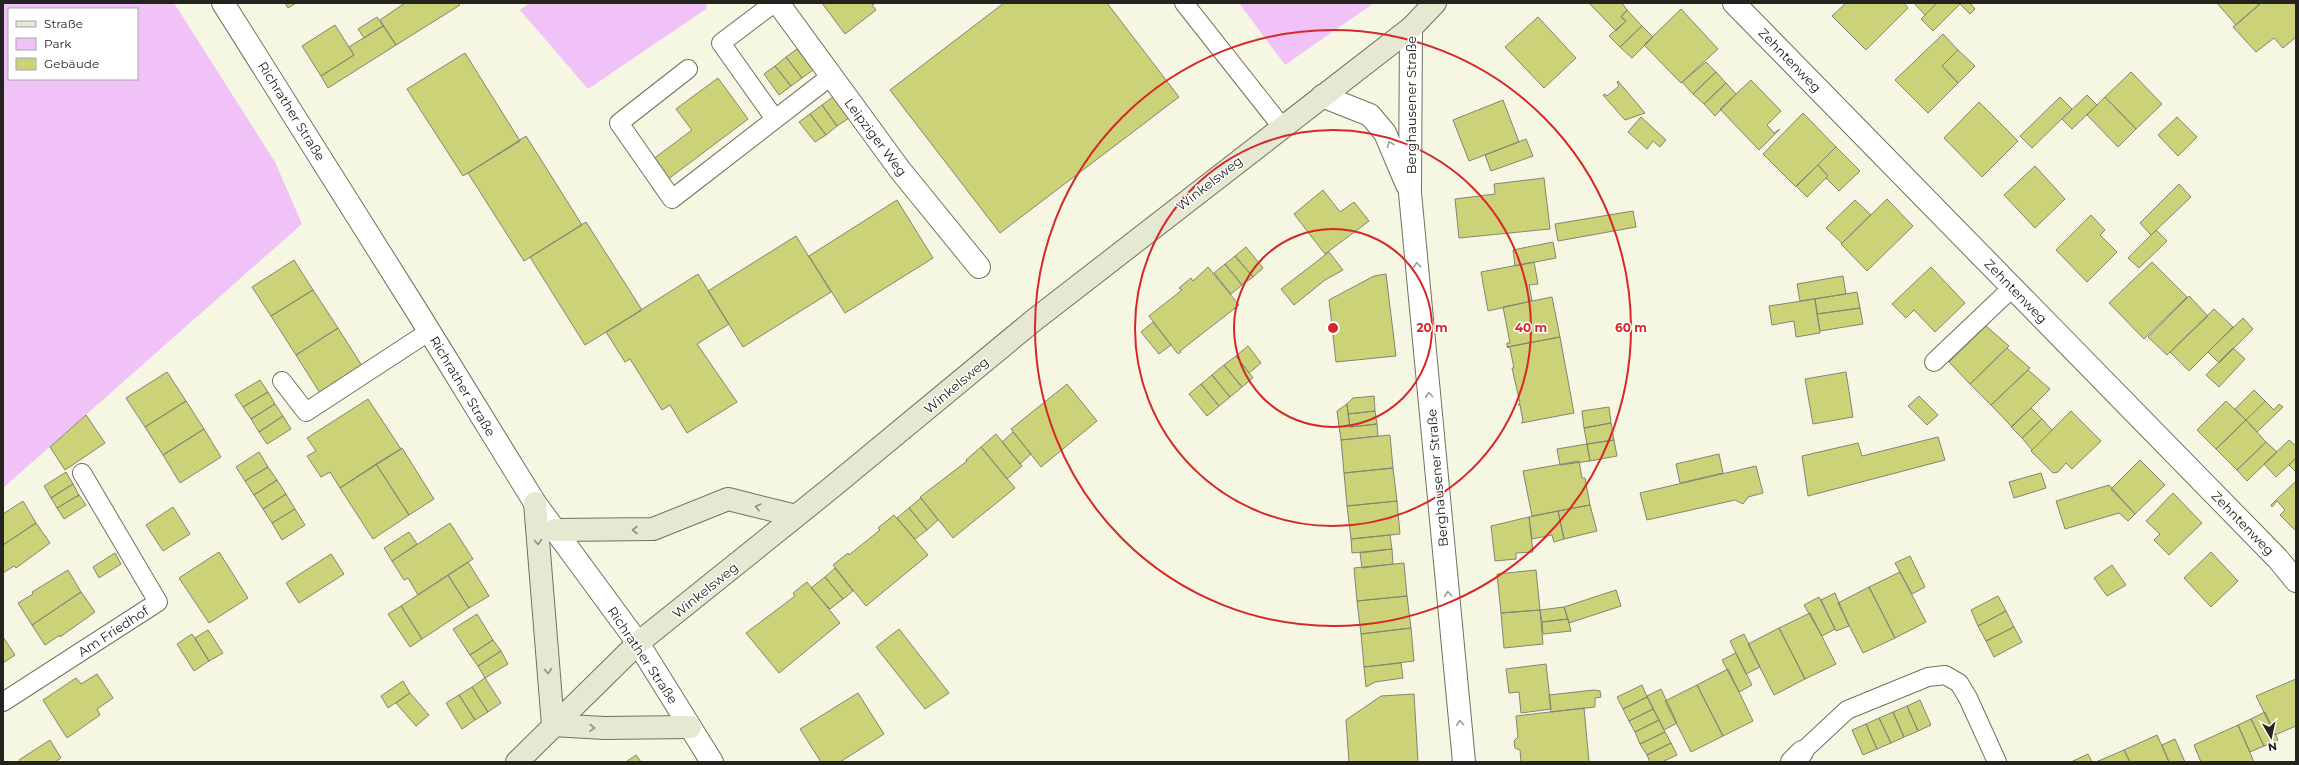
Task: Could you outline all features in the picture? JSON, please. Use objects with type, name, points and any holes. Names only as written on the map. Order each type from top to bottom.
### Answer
[{"type":"main road","name":"Berghausener Straße","points":[[1411,28],[1435,3]]},
{"type":"main road","name":"Winkelsweg","points":[[517,762],[638,643],[796,516],[1033,321],[1411,28]]},
{"type":"main road","points":[[555,530],[653,530],[728,499],[796,516]]},
{"type":"main road","points":[[535,503],[553,725],[604,728],[690,727]]},
{"type":"street","name":"Richrather Straße","points":[[224,3],[430,331],[535,503],[638,643],[712,762]]},
{"type":"street","name":"Leipziger Weg","points":[[778,3],[900,170],[979,267]]},
{"type":"street","name":"Zehntenweg","points":[[1734,3],[2278,559],[2296,581]]},
{"type":"street","name":"Berghausener Straße","points":[[1411,28],[1410,193],[1464,762]]},
{"type":"street","name":"Berghausener Straße","points":[[1322,96],[1370,116],[1385,132],[1410,193]]},
{"type":"lane","points":[[774,3],[721,43],[775,118]]},
{"type":"lane","points":[[1184,3],[1282,127]]},
{"type":"lane","points":[[688,69],[619,123],[672,199],[831,76]]},
{"type":"lane","points":[[1934,362],[2013,287]]},
{"type":"lane","points":[[282,381],[306,412],[430,331]]},
{"type":"lane","name":"Am Friedhof","points":[[3,702],[158,602],[82,472]]},
{"type":"lane","points":[[1797,757],[1847,710],[1928,677],[1944,675],[1959,683],[1968,698],[1997,762]]},
{"type":"green space","points":[[3,3],[174,3],[275,162],[302,224],[3,488]]},
{"type":"green space","points":[[530,3],[707,3],[706,9],[588,89],[520,10]]},
{"type":"green space","points":[[1239,3],[1374,3],[1285,65]]},
{"type":"building","points":[[285,3],[296,3],[288,8]]},
{"type":"building","points":[[405,3],[458,3],[460,5],[396,45],[380,20]]},
{"type":"building","points":[[822,3],[876,3],[872,5],[876,10],[845,34]]},
{"type":"building","points":[[1004,3],[1107,3],[1179,97],[1000,233],[890,90]]},
{"type":"building","points":[[1589,3],[1622,3],[1627,10],[1621,17],[1626,21],[1616,31]]},
{"type":"building","points":[[1846,3],[1904,3],[1908,8],[1866,50],[1832,16]]},
{"type":"building","points":[[1914,3],[1937,3],[1925,15]]},
{"type":"building","points":[[1937,3],[1970,3],[1975,9],[1970,14],[1960,4],[1933,31],[1921,19]]},
{"type":"building","points":[[2217,3],[2257,3],[2259,5],[2236,25]]},
{"type":"building","points":[[2261,3],[2296,3],[2296,37],[2283,48],[2274,38],[2256,52],[2233,27]]},
{"type":"building","points":[[1681,9],[1718,49],[1681,83],[1644,45]]},
{"type":"building","points":[[1627,10],[1642,26],[1620,47],[1609,36],[1626,21],[1621,17]]},
{"type":"building","points":[[377,17],[383,26],[364,38],[358,29]]},
{"type":"building","points":[[1538,17],[1576,58],[1544,88],[1505,47]]},
{"type":"building","points":[[335,25],[354,55],[321,76],[302,46]]},
{"type":"building","points":[[383,26],[396,45],[328,88],[321,76],[354,55],[349,47]]},
{"type":"building","points":[[1642,26],[1653,37],[1632,58],[1620,47]]},
{"type":"building","points":[[1943,34],[1958,50],[1942,66],[1958,83],[1928,113],[1895,80]]},
{"type":"building","points":[[797,49],[813,70],[802,78],[786,57]]},
{"type":"building","points":[[1958,50],[1975,66],[1958,83],[1942,66]]},
{"type":"building","points":[[465,53],[520,141],[463,176],[407,89]]},
{"type":"building","points":[[786,57],[802,78],[791,86],[775,66]]},
{"type":"building","points":[[1706,62],[1716,72],[1693,94],[1682,82]]},
{"type":"building","points":[[775,66],[791,86],[779,95],[764,74]]},
{"type":"building","points":[[1716,72],[1726,83],[1704,104],[1693,94]]},
{"type":"building","points":[[2131,72],[2162,104],[2136,129],[2105,97]]},
{"type":"building","points":[[718,78],[748,119],[667,180],[652,160],[692,130],[676,109]]},
{"type":"building","points":[[1751,80],[1781,111],[1767,125],[1774,133],[1780,129],[1759,150],[1720,109]]},
{"type":"building","points":[[1618,81],[1645,113],[1625,120],[1603,95],[1605,94],[1607,96],[1619,86]]},
{"type":"building","points":[[1726,83],[1736,94],[1715,116],[1704,104]]},
{"type":"building","points":[[2087,95],[2097,105],[2072,129],[2062,119]]},
{"type":"building","points":[[833,97],[849,118],[837,126],[822,105]]},
{"type":"building","points":[[2060,97],[2072,109],[2032,148],[2020,136]]},
{"type":"building","points":[[2105,97],[2136,129],[2118,147],[2087,115]]},
{"type":"building","points":[[1503,100],[1519,142],[1469,161],[1453,120]]},
{"type":"building","points":[[1979,102],[2018,141],[1982,177],[1944,138]]},
{"type":"building","points":[[822,105],[837,126],[826,135],[810,114]]},
{"type":"building","points":[[1803,113],[1836,147],[1796,187],[1763,154]]},
{"type":"building","points":[[810,114],[826,135],[815,142],[799,122]]},
{"type":"building","points":[[1641,117],[1666,140],[1660,147],[1653,141],[1647,149],[1628,132]]},
{"type":"building","points":[[2177,117],[2197,137],[2178,156],[2158,135]]},
{"type":"building","points":[[526,136],[582,225],[524,261],[468,173]]},
{"type":"building","points":[[1526,139],[1533,156],[1491,171],[1485,155]]},
{"type":"building","points":[[1836,147],[1860,171],[1839,191],[1826,178],[1828,176],[1818,165]]},
{"type":"building","points":[[1818,165],[1828,176],[1807,197],[1796,186]]},
{"type":"building","points":[[2035,166],[2065,199],[2035,228],[2004,195]]},
{"type":"building","points":[[1544,178],[1550,229],[1459,238],[1455,199],[1495,194],[1494,184]]},
{"type":"building","points":[[2179,184],[2191,197],[2151,235],[2140,223]]},
{"type":"building","points":[[1323,190],[1340,212],[1354,202],[1369,221],[1325,254],[1294,214]]},
{"type":"building","points":[[1887,199],[1913,226],[1867,271],[1841,244]]},
{"type":"building","points":[[897,200],[933,258],[845,313],[809,256]]},
{"type":"building","points":[[1855,200],[1871,215],[1842,243],[1826,228]]},
{"type":"building","points":[[1633,211],[1636,227],[1558,241],[1555,224]]},
{"type":"building","points":[[2091,215],[2105,230],[2100,235],[2117,252],[2087,282],[2056,250]]},
{"type":"building","points":[[586,222],[642,310],[585,345],[530,257]]},
{"type":"building","points":[[2156,230],[2167,241],[2139,268],[2128,258]]},
{"type":"building","points":[[796,236],[831,292],[743,347],[708,291]]},
{"type":"building","points":[[1553,242],[1556,258],[1515,266],[1513,250]]},
{"type":"building","points":[[1246,247],[1263,268],[1253,277],[1235,256]]},
{"type":"building","points":[[1329,252],[1343,270],[1325,280],[1294,305],[1281,289]]},
{"type":"building","points":[[1235,256],[1253,277],[1242,285],[1225,264]]},
{"type":"building","points":[[294,260],[313,290],[271,316],[252,287]]},
{"type":"building","points":[[1534,262],[1538,284],[1529,285],[1532,301],[1488,311],[1481,272]]},
{"type":"building","points":[[2152,262],[2187,297],[2144,339],[2109,303]]},
{"type":"building","points":[[1225,264],[1242,285],[1231,294],[1214,273]]},
{"type":"building","points":[[1208,267],[1239,305],[1178,354],[1149,316],[1182,290],[1179,288],[1191,278],[1193,281]]},
{"type":"building","points":[[1931,267],[1965,303],[1935,332],[1914,310],[1906,318],[1892,304]]},
{"type":"building","points":[[698,274],[729,324],[697,344],[737,402],[687,433],[670,405],[662,410],[630,359],[625,362],[606,332]]},
{"type":"building","points":[[1386,274],[1396,356],[1336,362],[1329,300],[1374,276]]},
{"type":"building","points":[[1843,276],[1846,294],[1800,301],[1797,284]]},
{"type":"building","points":[[313,290],[338,328],[296,355],[271,316]]},
{"type":"building","points":[[1857,292],[1860,308],[1817,314],[1815,299]]},
{"type":"building","points":[[2189,296],[2208,316],[2167,355],[2148,337]]},
{"type":"building","points":[[1552,297],[1560,337],[1507,347],[1507,343],[1510,343],[1503,307]]},
{"type":"building","points":[[1815,299],[1820,333],[1796,337],[1794,321],[1772,325],[1769,306]]},
{"type":"building","points":[[1860,308],[1863,324],[1820,331],[1817,314]]},
{"type":"building","points":[[2214,309],[2233,327],[2189,371],[2170,352]]},
{"type":"building","points":[[2243,318],[2253,329],[2219,363],[2208,352]]},
{"type":"building","points":[[1153,322],[1171,345],[1159,354],[1141,332]]},
{"type":"building","points":[[1986,326],[2009,346],[1970,384],[1949,362]]},
{"type":"building","points":[[338,328],[362,366],[320,393],[296,355]]},
{"type":"building","points":[[1560,337],[1574,413],[1521,423],[1523,421],[1520,405],[1518,405],[1520,403],[1512,368],[1514,368],[1510,348],[1507,347]]},
{"type":"building","points":[[1248,346],[1261,363],[1249,373],[1236,356]]},
{"type":"building","points":[[2007,348],[2030,368],[1991,405],[1970,384]]},
{"type":"building","points":[[2233,348],[2245,359],[2219,387],[2206,375]]},
{"type":"building","points":[[1236,356],[1253,378],[1242,387],[1224,365]]},
{"type":"building","points":[[1224,365],[1242,387],[1230,397],[1212,375]]},
{"type":"building","points":[[2028,370],[2050,389],[2012,427],[1991,405]]},
{"type":"building","points":[[167,372],[186,401],[145,427],[126,398]]},
{"type":"building","points":[[1846,372],[1853,417],[1813,424],[1805,379]]},
{"type":"building","points":[[1212,375],[1230,397],[1219,406],[1201,384]]},
{"type":"building","points":[[260,380],[268,392],[243,407],[235,395]]},
{"type":"building","points":[[1067,384],[1097,421],[1041,467],[1011,429]]},
{"type":"building","points":[[1201,384],[1219,406],[1207,416],[1189,394]]},
{"type":"building","points":[[2254,390],[2265,401],[2246,420],[2235,409]]},
{"type":"building","points":[[268,392],[275,404],[251,419],[243,407]]},
{"type":"building","points":[[1374,396],[1375,411],[1348,414],[1347,404],[1353,398]]},
{"type":"building","points":[[1919,396],[1938,415],[1927,425],[1908,406]]},
{"type":"building","points":[[368,399],[401,449],[340,488],[330,472],[321,477],[307,456],[316,451],[307,438]]},
{"type":"building","points":[[186,401],[204,429],[163,455],[145,427]]},
{"type":"building","points":[[2226,401],[2246,420],[2216,449],[2197,430]]},
{"type":"building","points":[[2265,401],[2274,410],[2279,404],[2283,407],[2257,432],[2246,420]]},
{"type":"building","points":[[275,404],[283,416],[259,432],[251,419]]},
{"type":"building","points":[[1347,404],[1350,427],[1377,424],[1378,436],[1341,440],[1337,411]]},
{"type":"building","points":[[1609,407],[1611,423],[1584,428],[1582,411]]},
{"type":"building","points":[[2031,408],[2042,419],[2022,438],[2011,427]]},
{"type":"building","points":[[1375,411],[1377,424],[1350,427],[1348,414]]},
{"type":"building","points":[[2071,411],[2101,441],[2072,469],[2066,463],[2058,472],[2053,473],[2031,451]]},
{"type":"building","points":[[86,415],[105,443],[65,470],[50,447]]},
{"type":"building","points":[[283,416],[291,429],[267,444],[259,432]]},
{"type":"building","points":[[2042,419],[2052,430],[2032,450],[2022,438]]},
{"type":"building","points":[[2246,420],[2266,442],[2237,470],[2216,449]]},
{"type":"building","points":[[1611,423],[1614,440],[1587,444],[1584,428]]},
{"type":"building","points":[[204,429],[221,457],[180,483],[163,455]]},
{"type":"building","points":[[1013,432],[1031,454],[1020,464],[1002,442]]},
{"type":"building","points":[[996,434],[1022,466],[1007,479],[981,447]]},
{"type":"building","points":[[1390,435],[1393,468],[1344,473],[1341,440]]},
{"type":"building","points":[[1938,437],[1945,460],[1808,496],[1802,456],[1858,443],[1862,456]]},
{"type":"building","points":[[1614,440],[1617,456],[1590,461],[1587,444]]},
{"type":"building","points":[[2289,440],[2296,446],[2296,458],[2276,477],[2264,464]]},
{"type":"building","points":[[2266,442],[2277,452],[2247,481],[2237,470]]},
{"type":"building","points":[[1587,444],[1590,461],[1560,465],[1557,449]]},
{"type":"building","points":[[981,447],[1015,488],[953,538],[920,497],[967,461],[966,460]]},
{"type":"building","points":[[402,448],[434,499],[409,515],[376,464]]},
{"type":"building","points":[[259,452],[268,467],[245,481],[236,467]]},
{"type":"building","points":[[1719,454],[1723,473],[1680,483],[1676,464]]},
{"type":"building","points":[[2296,458],[2296,472],[2289,465]]},
{"type":"building","points":[[2140,460],[2165,485],[2135,514],[2111,489]]},
{"type":"building","points":[[1579,461],[1582,478],[1585,478],[1590,505],[1532,516],[1523,471]]},
{"type":"building","points":[[376,464],[409,515],[373,539],[340,488]]},
{"type":"building","points":[[1756,466],[1763,493],[1748,497],[1743,504],[1735,500],[1647,520],[1640,493]]},
{"type":"building","points":[[268,467],[277,480],[254,495],[245,481]]},
{"type":"building","points":[[1393,468],[1397,501],[1347,506],[1344,473]]},
{"type":"building","points":[[66,472],[73,484],[51,498],[44,486]]},
{"type":"building","points":[[2041,473],[2046,488],[2014,498],[2009,482]]},
{"type":"building","points":[[277,480],[286,494],[263,509],[254,495]]},
{"type":"building","points":[[2296,481],[2296,531],[2280,515],[2285,510],[2277,501],[2272,507],[2271,505]]},
{"type":"building","points":[[73,484],[79,495],[57,508],[51,498]]},
{"type":"building","points":[[2109,485],[2135,514],[2128,521],[2119,513],[2065,529],[2056,501]]},
{"type":"building","points":[[2173,493],[2202,523],[2169,555],[2154,540],[2160,534],[2146,521]]},
{"type":"building","points":[[286,494],[295,509],[272,523],[263,509]]},
{"type":"building","points":[[79,495],[86,505],[64,519],[57,508]]},
{"type":"building","points":[[921,498],[938,520],[927,530],[909,508]]},
{"type":"building","points":[[23,501],[36,523],[3,545],[3,514]]},
{"type":"building","points":[[1397,501],[1400,534],[1351,539],[1347,506]]},
{"type":"building","points":[[1590,505],[1597,531],[1564,539],[1558,511]]},
{"type":"building","points":[[173,507],[190,534],[163,551],[146,525]]},
{"type":"building","points":[[909,508],[927,530],[915,539],[897,518]]},
{"type":"building","points":[[295,509],[305,525],[282,540],[272,523]]},
{"type":"building","points":[[1558,511],[1564,539],[1554,542],[1552,535],[1532,539],[1529,517]]},
{"type":"building","points":[[894,515],[928,555],[866,606],[833,565],[848,553],[849,555],[880,530],[878,528]]},
{"type":"building","points":[[1529,517],[1533,552],[1516,553],[1516,559],[1495,561],[1491,526]]},
{"type":"building","points":[[36,523],[50,543],[16,568],[14,566],[3,573],[3,545]]},
{"type":"building","points":[[450,523],[473,559],[418,595],[408,578],[404,580],[392,561]]},
{"type":"building","points":[[409,532],[417,544],[392,561],[384,548]]},
{"type":"building","points":[[1390,535],[1392,549],[1352,553],[1351,539]]},
{"type":"building","points":[[1392,549],[1393,564],[1362,568],[1360,553]]},
{"type":"building","points":[[219,552],[248,598],[209,623],[179,578]]},
{"type":"building","points":[[2211,552],[2238,581],[2211,607],[2184,578]]},
{"type":"building","points":[[115,553],[121,564],[99,578],[93,567]]},
{"type":"building","points":[[331,554],[344,574],[299,603],[286,583]]},
{"type":"building","points":[[1910,556],[1925,587],[1912,594],[1895,563]]},
{"type":"building","points":[[468,562],[489,596],[469,608],[448,575]]},
{"type":"building","points":[[1404,563],[1407,596],[1357,601],[1354,568]]},
{"type":"building","points":[[2112,565],[2126,585],[2107,596],[2094,578]]},
{"type":"building","points":[[835,568],[853,591],[843,599],[825,577]]},
{"type":"building","points":[[68,570],[81,592],[32,625],[18,603],[33,594],[32,592]]},
{"type":"building","points":[[1536,570],[1540,610],[1501,613],[1497,574]]},
{"type":"building","points":[[1900,572],[1926,622],[1895,638],[1869,587]]},
{"type":"building","points":[[448,575],[469,608],[422,639],[401,606]]},
{"type":"building","points":[[825,577],[843,599],[830,609],[811,588]]},
{"type":"building","points":[[807,582],[840,623],[779,673],[746,633],[795,596],[793,593]]},
{"type":"building","points":[[1869,587],[1895,638],[1863,653],[1838,603]]},
{"type":"building","points":[[1616,590],[1621,606],[1569,623],[1564,607]]},
{"type":"building","points":[[81,592],[95,612],[60,637],[60,635],[45,645],[32,625]]},
{"type":"building","points":[[1835,593],[1849,626],[1836,631],[1821,600]]},
{"type":"building","points":[[1407,596],[1411,628],[1361,634],[1357,601]]},
{"type":"building","points":[[1998,596],[2006,611],[1978,626],[1971,610]]},
{"type":"building","points":[[1819,597],[1835,629],[1822,636],[1804,605]]},
{"type":"building","points":[[401,606],[422,639],[410,647],[388,614]]},
{"type":"building","points":[[1564,607],[1568,619],[1542,622],[1540,610]]},
{"type":"building","points":[[1540,610],[1543,644],[1504,648],[1501,613]]},
{"type":"building","points":[[2006,611],[2014,627],[1986,641],[1978,626]]},
{"type":"building","points":[[1810,613],[1836,664],[1805,679],[1779,628]]},
{"type":"building","points":[[477,614],[493,640],[470,655],[453,629]]},
{"type":"building","points":[[1568,619],[1571,631],[1543,634],[1542,622]]},
{"type":"building","points":[[2014,627],[2022,642],[1994,657],[1986,641]]},
{"type":"building","points":[[1411,628],[1414,661],[1364,667],[1361,634]]},
{"type":"building","points":[[1779,628],[1805,679],[1774,695],[1748,644]]},
{"type":"building","points":[[899,629],[949,693],[925,709],[876,647]]},
{"type":"building","points":[[208,630],[223,653],[209,661],[195,638]]},
{"type":"building","points":[[192,634],[209,661],[194,671],[177,644]]},
{"type":"building","points":[[1744,634],[1760,667],[1746,674],[1730,641]]},
{"type":"building","points":[[3,637],[15,655],[3,663]]},
{"type":"building","points":[[493,640],[501,651],[478,666],[470,655]]},
{"type":"building","points":[[501,651],[508,664],[485,678],[478,666]]},
{"type":"building","points":[[1736,653],[1752,685],[1739,692],[1722,660]]},
{"type":"building","points":[[1401,663],[1403,678],[1375,682],[1366,687],[1364,667]]},
{"type":"building","points":[[1546,664],[1551,709],[1521,713],[1519,692],[1509,693],[1506,669]]},
{"type":"building","points":[[1728,669],[1753,721],[1723,736],[1697,685]]},
{"type":"building","points":[[97,674],[113,698],[97,709],[100,715],[67,738],[43,700],[76,678],[81,684]]},
{"type":"building","points":[[485,678],[501,703],[488,712],[472,687]]},
{"type":"building","points":[[2296,679],[2296,726],[2275,735],[2256,696]]},
{"type":"building","points":[[403,681],[410,693],[388,708],[381,696]]},
{"type":"building","points":[[1642,685],[1647,697],[1623,709],[1617,697]]},
{"type":"building","points":[[1697,685],[1723,736],[1691,752],[1665,701]]},
{"type":"building","points":[[472,687],[488,712],[475,720],[459,695]]},
{"type":"building","points":[[1661,689],[1677,723],[1664,730],[1647,696]]},
{"type":"building","points":[[1594,690],[1600,691],[1601,697],[1595,698],[1595,707],[1551,712],[1549,695]]},
{"type":"building","points":[[410,693],[429,715],[416,726],[396,703]]},
{"type":"building","points":[[858,693],[884,734],[840,762],[821,762],[800,729]]},
{"type":"building","points":[[1414,694],[1418,762],[1349,762],[1346,720],[1381,696]]},
{"type":"building","points":[[459,695],[475,720],[462,729],[446,703]]},
{"type":"building","points":[[1647,697],[1653,709],[1629,721],[1623,709]]},
{"type":"building","points":[[1920,700],[1931,725],[1918,731],[1907,706]]},
{"type":"building","points":[[1907,706],[1918,731],[1904,737],[1893,712]]},
{"type":"building","points":[[1584,708],[1589,762],[1521,762],[1520,750],[1515,748],[1514,741],[1518,737],[1516,716]]},
{"type":"building","points":[[1653,709],[1659,720],[1635,732],[1629,721]]},
{"type":"building","points":[[1893,712],[1904,737],[1891,743],[1879,718]]},
{"type":"building","points":[[2265,712],[2278,740],[2264,746],[2251,719]]},
{"type":"building","points":[[1879,718],[1891,743],[1877,749],[1866,724]]},
{"type":"building","points":[[2251,719],[2264,746],[2250,752],[2238,725]]},
{"type":"building","points":[[1659,720],[1665,732],[1640,744],[1635,732]]},
{"type":"building","points":[[1866,724],[1877,749],[1863,755],[1852,730]]},
{"type":"building","points":[[2238,725],[2254,762],[2201,762],[2194,745]]},
{"type":"building","points":[[1665,732],[1671,743],[1647,755],[1640,744]]},
{"type":"building","points":[[2157,735],[2169,762],[2130,762],[2124,750]]},
{"type":"building","points":[[2175,739],[2185,762],[2169,762],[2162,745]]},
{"type":"building","points":[[50,740],[61,758],[55,762],[20,762],[19,760]]},
{"type":"building","points":[[1671,743],[1677,755],[1662,762],[1650,762],[1647,755]]},
{"type":"building","points":[[2124,750],[2130,762],[2096,762]]},
{"type":"building","points":[[2088,754],[2092,762],[2071,762]]},
{"type":"building","points":[[636,755],[641,762],[626,762]]}]
